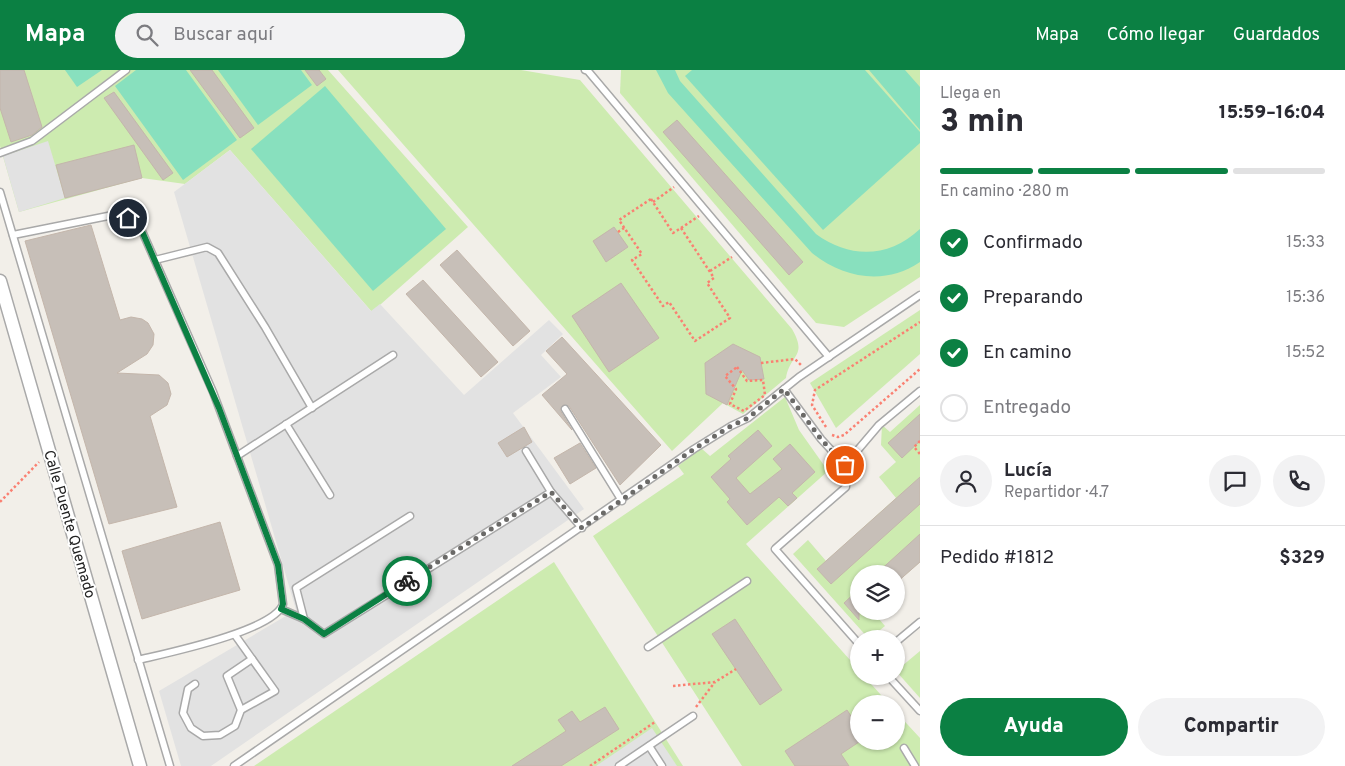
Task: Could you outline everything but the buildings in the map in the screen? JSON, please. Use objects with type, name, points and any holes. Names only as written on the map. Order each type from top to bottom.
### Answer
[{"type":"street","name":"Calle Puente Quemado","points":[[0,281],[140,766]]},
{"type":"lane","points":[[0,153],[32,141],[126,70]]},
{"type":"lane","points":[[585,70],[588,71],[829,357]]},
{"type":"lane","points":[[0,192],[170,766]]},
{"type":"lane","points":[[13,235],[118,214],[138,222],[213,392],[278,565],[283,604],[281,609],[235,635],[138,660]]},
{"type":"lane","points":[[155,260],[207,248],[218,253],[265,327],[312,408]]},
{"type":"lane","points":[[234,766],[694,449],[731,426],[748,418],[808,371],[920,295]]},
{"type":"lane","points":[[237,456],[392,355]]},
{"type":"lane","points":[[784,389],[821,439],[845,465],[846,487],[775,549],[850,634]]},
{"type":"lane","points":[[845,465],[880,425],[920,391]]},
{"type":"lane","points":[[565,409],[622,500]]},
{"type":"lane","points":[[286,424],[330,495]]},
{"type":"lane","points":[[526,451],[551,492],[582,528]]},
{"type":"lane","points":[[281,609],[304,619],[324,634],[551,492]]},
{"type":"lane","points":[[304,619],[296,588],[410,516]]},
{"type":"lane","points":[[648,647],[747,581]]},
{"type":"lane","points":[[905,634],[920,622]]},
{"type":"lane","points":[[194,684],[188,689],[183,713],[191,728],[203,736],[220,735],[235,726],[241,710],[276,691],[235,635]]},
{"type":"lane","points":[[241,710],[227,676],[252,659]]},
{"type":"lane","points":[[896,685],[920,711]]},
{"type":"lane","points":[[619,766],[692,715]]},
{"type":"lane","points":[[649,746],[662,766]]},
{"type":"lane","points":[[905,750],[915,766]]},
{"type":"path","points":[[653,202],[681,181]]},
{"type":"path","points":[[681,228],[714,278],[706,283],[730,318],[695,341],[669,302],[663,306],[632,260],[642,254],[619,220],[651,199],[673,233],[706,211]]},
{"type":"path","points":[[618,232],[624,228]]},
{"type":"path","points":[[710,271],[740,252]]},
{"type":"path","points":[[920,322],[815,390],[812,405],[829,432],[838,438],[920,369]]},
{"type":"path","points":[[762,363],[795,359],[808,371]]},
{"type":"path","points":[[737,367],[747,381],[763,380],[765,395],[744,411],[730,404],[736,389],[724,376],[737,367]]},
{"type":"path","points":[[920,442],[914,447],[920,454]]},
{"type":"path","points":[[0,502],[49,451]]},
{"type":"path","points":[[692,715],[715,682],[736,669]]},
{"type":"path","points":[[673,686],[715,682]]},
{"type":"path","points":[[590,766],[655,722]]},
{"type":"green space","points":[[0,70],[328,70],[468,227],[372,312],[230,150],[185,184],[142,178],[19,212],[0,146]]},
{"type":"green space","points":[[65,70],[102,70],[77,87]]},
{"type":"green space","points":[[136,70],[186,70],[237,140],[183,180],[115,86]]},
{"type":"green space","points":[[218,70],[301,70],[312,85],[258,125]]},
{"type":"green space","points":[[338,70],[521,70],[580,80],[792,329],[798,350],[786,378],[743,414],[723,403],[672,451]]},
{"type":"green space","points":[[621,70],[920,70],[920,277],[844,327],[816,323],[620,93]]},
{"type":"green space","points":[[656,70],[675,70],[680,81],[816,234],[842,248],[869,252],[895,246],[908,239],[920,229],[920,262],[907,270],[893,274],[864,276],[824,262],[812,253],[668,93]]},
{"type":"green space","points":[[692,70],[865,70],[920,132],[920,143],[823,230],[685,76]]},
{"type":"green space","points":[[869,70],[905,70],[920,87],[920,130]]},
{"type":"green space","points":[[325,86],[446,229],[373,291],[251,149]]},
{"type":"green space","points":[[920,310],[920,354],[836,428],[810,383]]},
{"type":"green space","points":[[785,397],[799,430],[828,471],[746,544],[850,660],[850,685],[872,685],[881,695],[850,695],[850,750],[905,750],[905,722],[920,738],[920,766],[742,766],[593,536],[684,474],[678,466],[701,448],[710,456]]},
{"type":"green space","points":[[920,405],[920,562],[905,575],[905,565],[850,565],[850,618],[793,554],[808,540],[826,561],[896,498],[879,477],[896,462],[881,445],[882,425],[890,432]]},
{"type":"green space","points":[[554,562],[683,766],[254,766]]},
{"type":"green space","points":[[852,620],[880,620],[885,626],[880,630],[861,630]]},
{"type":"green space","points":[[920,651],[920,698],[905,681],[905,664]]},
{"type":"shaded area","points":[[48,141],[65,198],[19,212],[3,156]]},
{"type":"shaded area","points":[[230,150],[371,311],[380,304],[464,395],[549,320],[563,334],[541,355],[561,377],[513,413],[584,509],[211,766],[181,766],[159,691],[296,610],[174,192]]},
{"type":"shaded area","points":[[652,728],[677,766],[596,766]]},
{"type":"way so far","points":[[407,581],[551,492],[582,528],[694,449],[731,426],[748,418],[784,389],[821,439],[845,465]]},
{"type":"route","points":[[128,218],[138,222],[213,392],[278,565],[283,604],[281,609],[304,619],[324,634],[407,581]]}]
